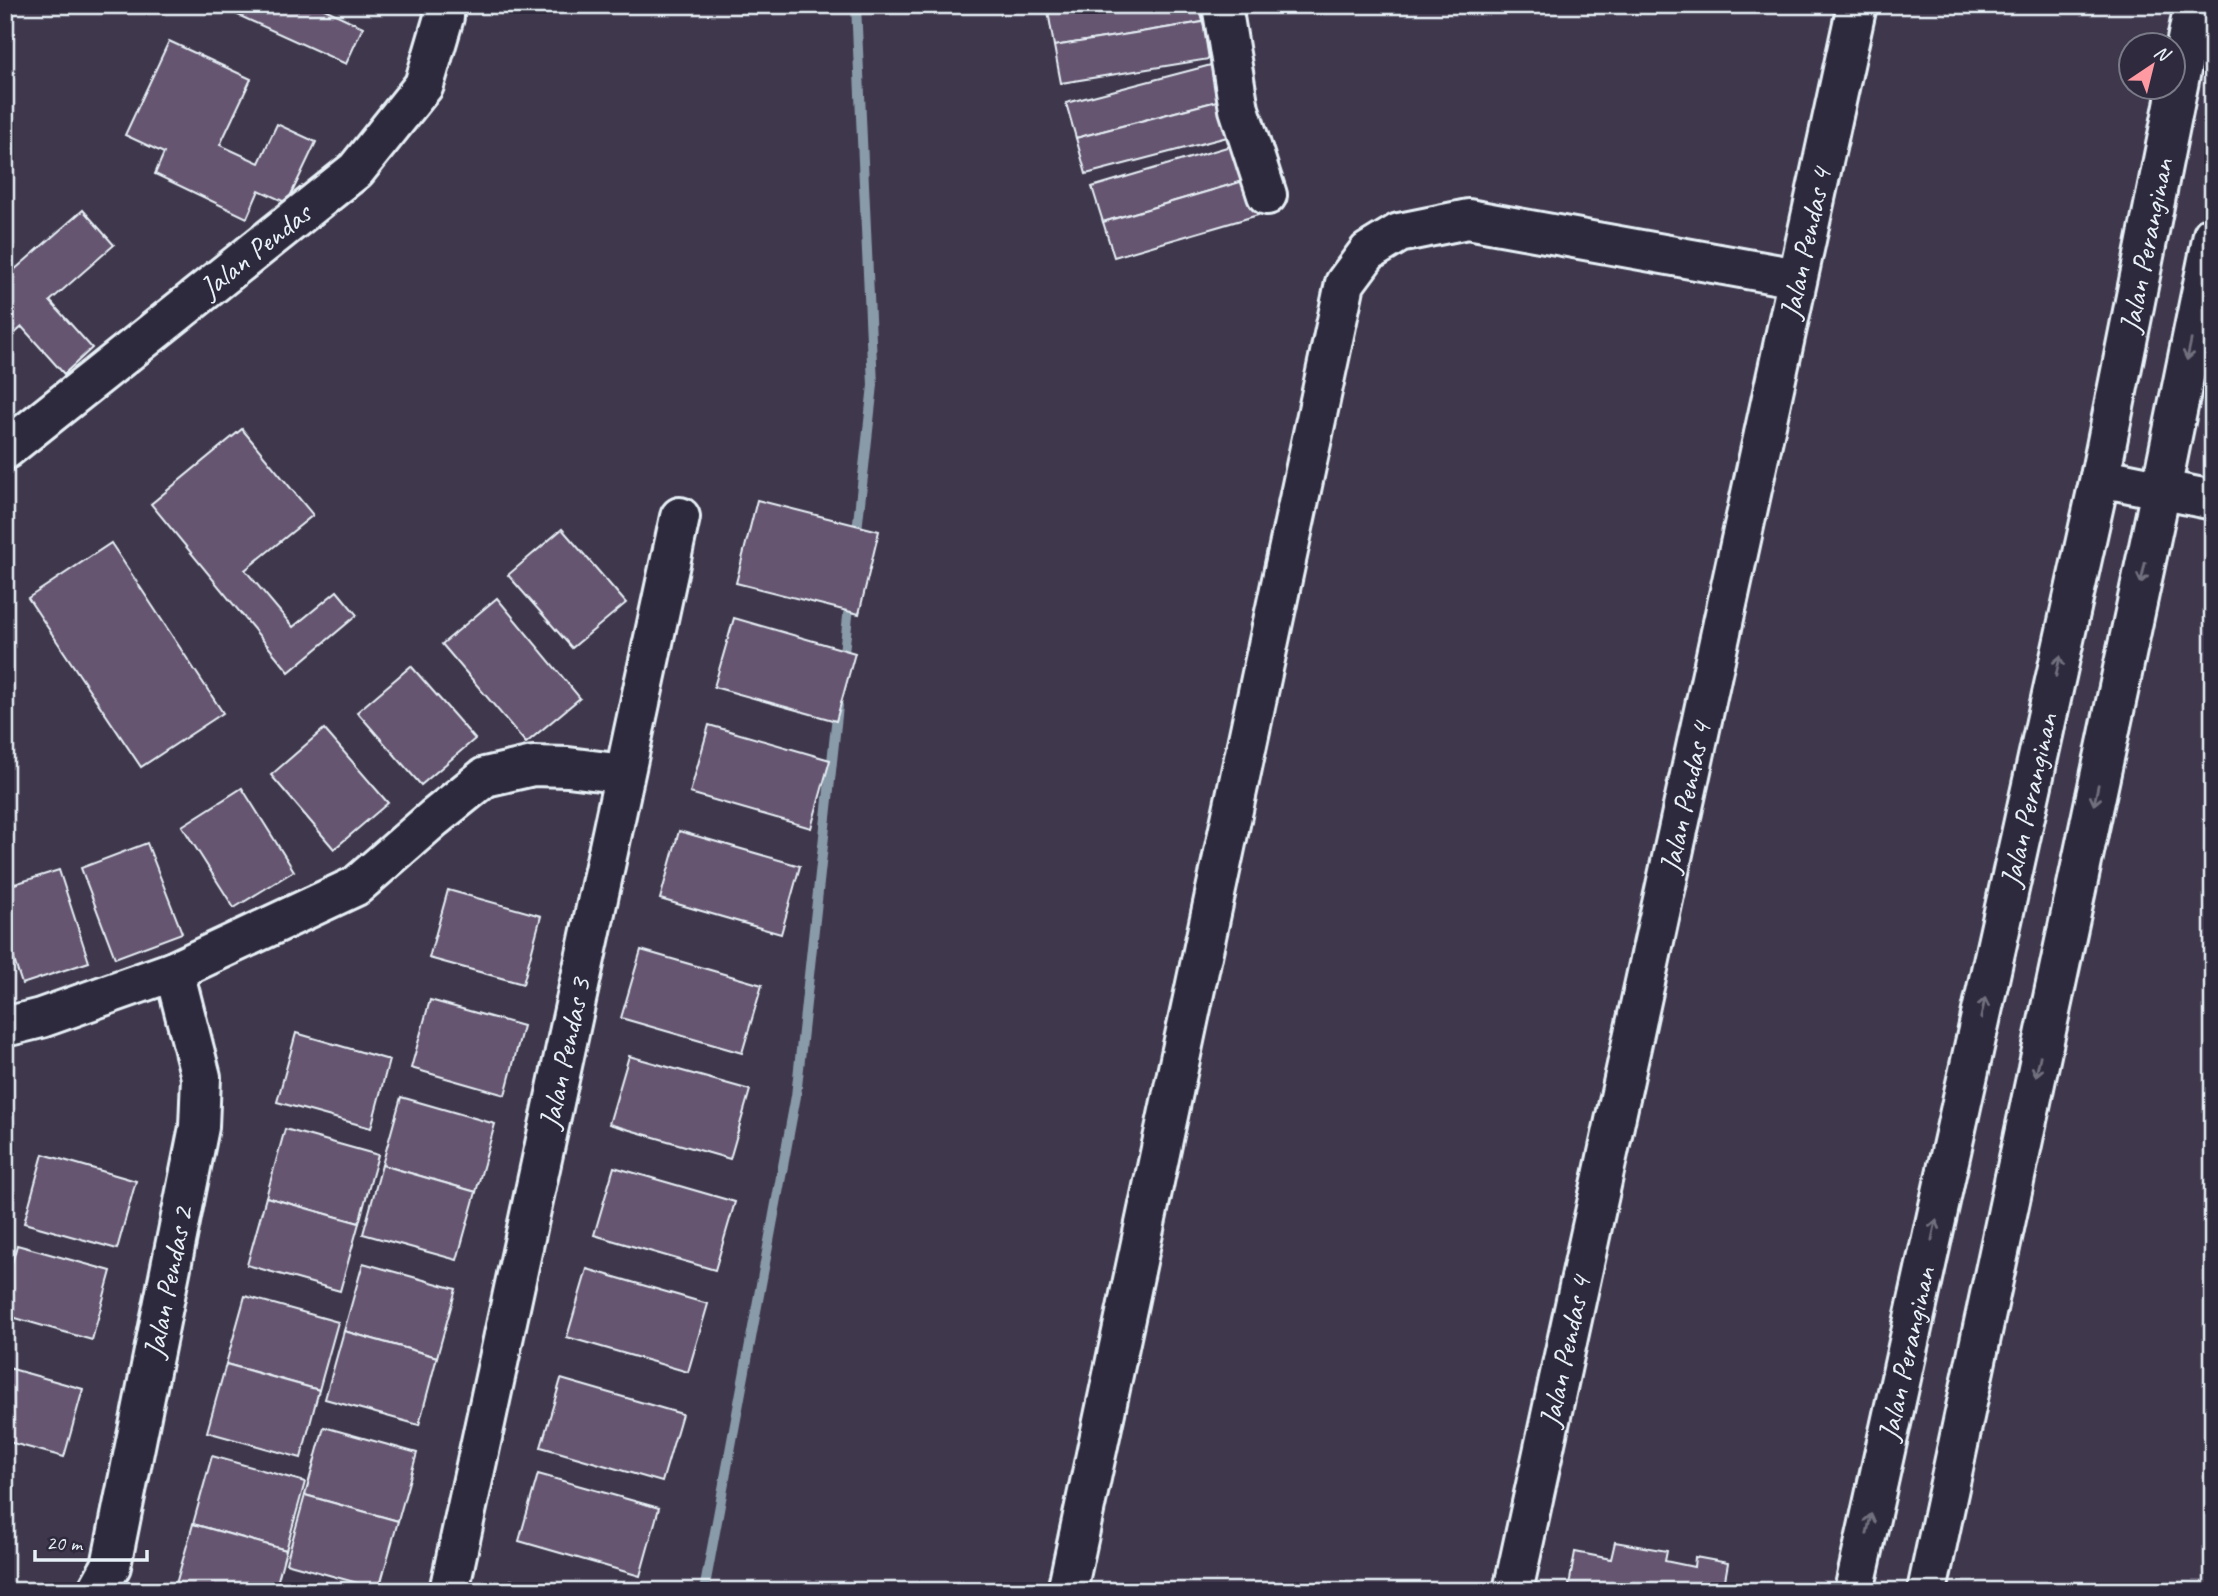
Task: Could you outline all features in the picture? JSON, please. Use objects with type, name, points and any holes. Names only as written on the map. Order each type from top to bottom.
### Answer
[{"type":"street","name":"Jalan Pendas","points":[[5,450],[356,170],[425,85],[444,16],[443,5]]},
{"type":"street","points":[[1222,5],[1239,109],[1267,195]]},
{"type":"street","name":"Jalan Pendas 4","points":[[1513,1591],[1857,5]]},
{"type":"street","name":"Jalan Peranginan","points":[[1854,1591],[2100,477],[2194,5]]},
{"type":"street","points":[[1067,1591],[1345,283],[1368,252],[1399,233],[1468,219],[1797,278]]},
{"type":"street","points":[[1927,1591],[2213,235]]},
{"type":"street","points":[[2100,477],[2213,500]]},
{"type":"street","name":"Jalan Pendas 3","points":[[449,1591],[680,517]]},
{"type":"street","points":[[5,1027],[41,1018],[174,971],[356,886],[485,778],[533,766],[624,774]]},
{"type":"street","name":"Jalan Pendas 2","points":[[97,1591],[111,1566],[199,1128],[201,1077],[174,971]]},
{"type":"building","points":[[216,5],[316,5],[363,27],[346,64]]},
{"type":"building","points":[[1081,5],[1200,5],[1203,22],[1054,46],[1048,11]]},
{"type":"building","points":[[1203,22],[1209,59],[1061,83],[1054,46]]},
{"type":"building","points":[[169,41],[251,79],[220,145],[259,163],[277,124],[316,142],[287,203],[259,190],[247,218],[155,174],[164,153],[125,135]]},
{"type":"building","points":[[1211,65],[1221,100],[1076,138],[1066,103]]},
{"type":"building","points":[[1221,100],[1231,136],[1086,174],[1076,138]]},
{"type":"building","points":[[1237,144],[1247,180],[1103,222],[1092,187]]},
{"type":"building","points":[[1247,180],[1258,215],[1114,257],[1103,222]]},
{"type":"building","points":[[83,210],[114,245],[50,301],[92,348],[64,374],[22,327],[5,342],[5,278]]},
{"type":"building","points":[[242,429],[313,515],[245,570],[293,627],[337,591],[357,615],[289,672],[151,504]]},
{"type":"building","points":[[757,500],[879,531],[859,614],[736,583]]},
{"type":"building","points":[[562,529],[626,603],[572,648],[508,575]]},
{"type":"building","points":[[111,543],[223,713],[141,767],[28,598]]},
{"type":"building","points":[[497,598],[580,698],[526,743],[442,644]]},
{"type":"building","points":[[734,618],[855,653],[836,721],[714,687]]},
{"type":"building","points":[[411,666],[475,739],[421,785],[357,712]]},
{"type":"building","points":[[709,725],[830,760],[811,828],[690,793]]},
{"type":"building","points":[[324,729],[388,803],[334,849],[271,775]]},
{"type":"building","points":[[242,788],[294,871],[234,908],[182,826]]},
{"type":"building","points":[[679,831],[800,866],[781,934],[660,899]]},
{"type":"building","points":[[147,843],[182,933],[115,958],[81,868]]},
{"type":"building","points":[[59,870],[89,962],[22,984],[5,933],[5,887]]},
{"type":"building","points":[[448,890],[541,916],[523,984],[429,958]]},
{"type":"building","points":[[641,950],[762,985],[742,1053],[621,1018]]},
{"type":"building","points":[[430,1000],[523,1026],[505,1095],[411,1068]]},
{"type":"building","points":[[296,1033],[389,1060],[371,1128],[277,1102]]},
{"type":"building","points":[[629,1056],[750,1090],[730,1159],[609,1124]]},
{"type":"building","points":[[401,1097],[495,1124],[476,1192],[382,1165]]},
{"type":"building","points":[[285,1129],[378,1155],[359,1223],[266,1197]]},
{"type":"building","points":[[43,1154],[136,1181],[117,1249],[24,1223]]},
{"type":"building","points":[[382,1165],[476,1192],[457,1260],[363,1234]]},
{"type":"building","points":[[614,1167],[735,1202],[715,1270],[594,1235]]},
{"type":"building","points":[[266,1197],[359,1223],[340,1291],[247,1265]]},
{"type":"building","points":[[17,1245],[111,1271],[92,1340],[5,1315],[5,1289]]},
{"type":"building","points":[[363,1263],[456,1289],[437,1357],[344,1331]]},
{"type":"building","points":[[587,1269],[708,1304],[688,1372],[567,1337]]},
{"type":"building","points":[[245,1296],[338,1322],[319,1390],[226,1364]]},
{"type":"building","points":[[344,1331],[437,1357],[419,1425],[325,1399]]},
{"type":"building","points":[[226,1364],[319,1390],[301,1458],[207,1432]]},
{"type":"building","points":[[5,1367],[83,1389],[64,1457],[5,1441]]},
{"type":"building","points":[[561,1379],[682,1414],[662,1482],[541,1447]]},
{"type":"building","points":[[324,1427],[417,1453],[398,1521],[305,1495]]},
{"type":"building","points":[[212,1456],[305,1482],[286,1550],[193,1524]]},
{"type":"building","points":[[538,1474],[659,1508],[640,1576],[519,1541]]},
{"type":"building","points":[[305,1495],[398,1521],[379,1589],[286,1563]]},
{"type":"building","points":[[193,1524],[286,1550],[275,1591],[174,1591]]},
{"type":"building","points":[[1615,1542],[1667,1551],[1665,1561],[1694,1567],[1695,1557],[1728,1563],[1723,1591],[1568,1591],[1575,1552],[1611,1559]]},
{"type":"building","points":[[511,1580],[548,1591],[508,1591]]},
{"type":"waterway","points":[[856,5],[873,385],[856,540]]},
{"type":"waterway","points":[[843,662],[850,598]]},
{"type":"waterway","points":[[704,1591],[796,1096],[838,706]]}]
